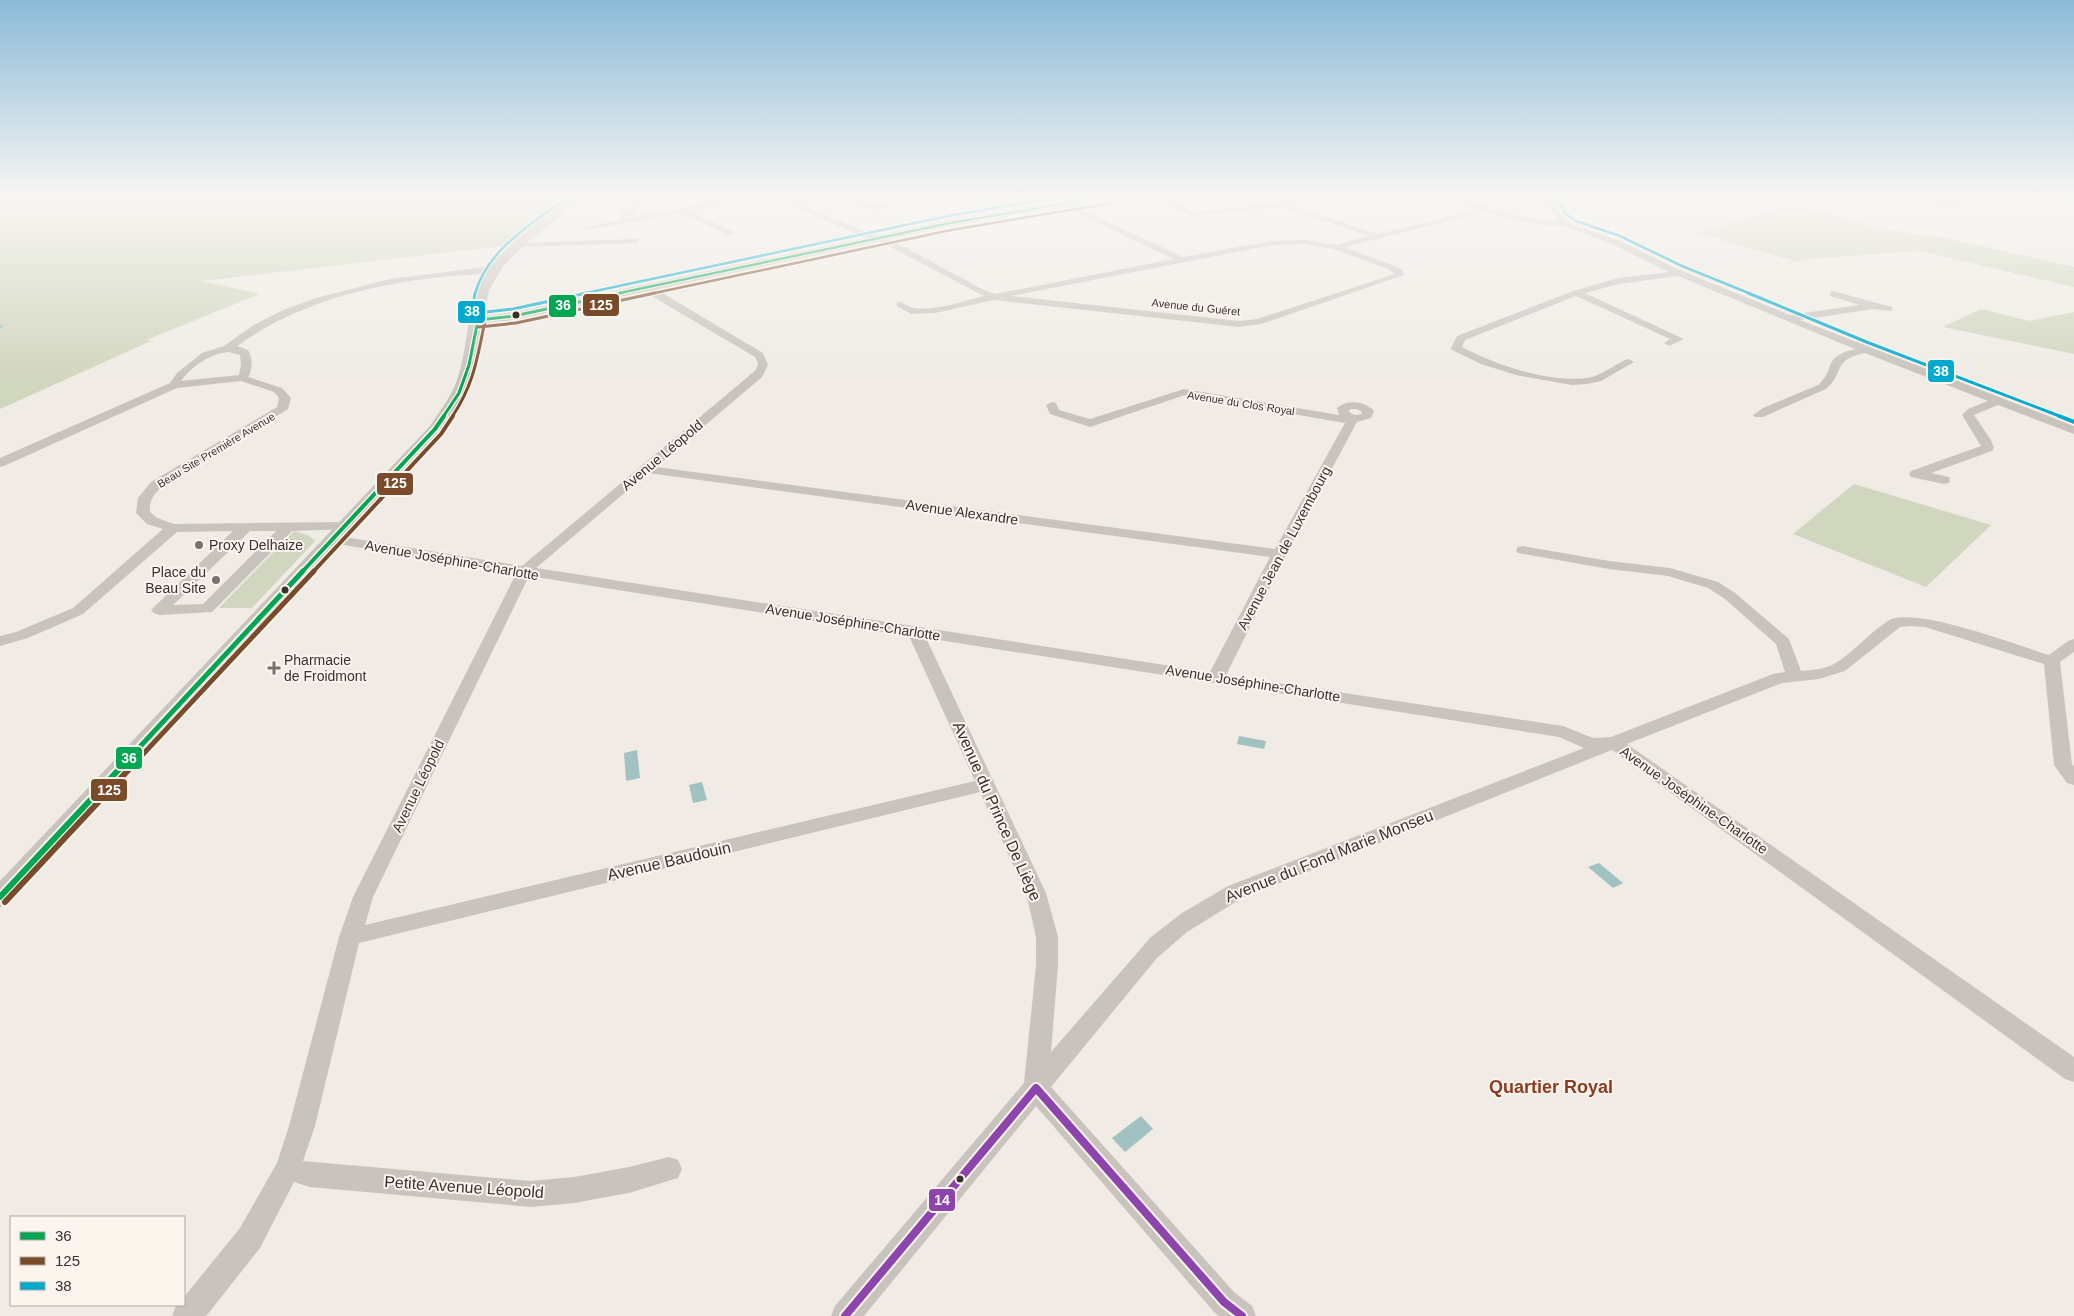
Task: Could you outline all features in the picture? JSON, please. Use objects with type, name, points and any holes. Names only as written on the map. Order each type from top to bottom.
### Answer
[{"type":"street","points":[[0,897],[435,429],[459,393],[465,377],[483,290],[494,270],[507,257]]},
{"type":"street","points":[[478,320],[514,316],[787,257]]},
{"type":"street","name":"Avenue du Guéret","points":[[916,257],[994,297],[1246,324],[1349,293],[1400,275],[1399,271],[1392,267],[1365,257]]},
{"type":"street","points":[[1176,257],[1182,260]]},
{"type":"street","points":[[900,304],[911,311],[922,312],[1196,257]]},
{"type":"street","points":[[1647,257],[1679,273],[1866,350],[2074,430]]},
{"type":"street","points":[[228,348],[269,320],[338,295],[417,278],[494,270]]},
{"type":"street","points":[[1630,362],[1589,381],[1563,381],[1532,376],[1470,356],[1456,348],[1461,338],[1576,293],[1618,281],[1679,273]]},
{"type":"street","name":"Avenue Léopold","points":[[186,1316],[250,1238],[288,1168],[302,1126],[350,937],[363,897],[516,585],[524,572],[644,469],[758,375],[763,368],[763,361],[759,355],[658,296],[648,288]]},
{"type":"street","points":[[1034,289],[1032,295],[1036,300]]},
{"type":"street","points":[[1576,293],[1679,339],[1669,343]]},
{"type":"street","points":[[1833,294],[1889,309]]},
{"type":"street","points":[[1788,318],[1873,306]]},
{"type":"street","points":[[0,463],[174,385],[242,378],[246,370],[246,354],[239,350],[228,348],[196,360],[177,378],[174,385]]},
{"type":"street","points":[[1759,415],[1783,402],[1800,398],[1821,388],[1828,383],[1835,364],[1841,358],[1845,355],[1866,350]]},
{"type":"street","name":"Beau Site Première Avenue","points":[[173,528],[152,520],[143,513],[142,503],[146,495],[166,478],[274,415],[284,405],[285,398],[278,390],[242,378]]},
{"type":"street","name":"Avenue du Clos Royal","points":[[1052,405],[1054,412],[1090,423],[1184,392],[1352,420]]},
{"type":"street","points":[[1944,480],[1915,474],[1965,458],[1988,448],[1985,440],[1968,415],[1972,411],[1998,401]]},
{"type":"street","name":"Avenue Jean de Luxembourg","points":[[1216,677],[1352,420]]},
{"type":"street","name":"Avenue Alexandre","points":[[644,469],[1280,554]]},
{"type":"street","points":[[0,642],[22,635],[78,611],[173,528],[288,527],[338,533]]},
{"type":"street","points":[[245,528],[159,610],[207,609],[288,527]]},
{"type":"street","name":"Avenue Joséphine-Charlotte","points":[[338,533],[524,572],[1216,677],[1563,732],[1592,744],[1614,743],[2074,1070]]},
{"type":"street","points":[[1523,550],[1609,565],[1670,572],[1713,585],[1730,596],[1783,642],[1795,676]]},
{"type":"street","name":"Avenue du Fond Marie Monseu","points":[[845,1316],[1149,952],[1166,936],[1194,915],[1235,892],[1779,678],[1819,674],[1840,668],[1895,622],[1927,623],[2052,661]]},
{"type":"street","name":"Avenue du Prince De Liège","points":[[915,631],[1036,893],[1047,937],[1047,965],[1036,1088]]},
{"type":"street","points":[[2074,644],[2052,661],[2063,765],[2074,778]]},
{"type":"street","name":"Avenue Baudouin","points":[[350,937],[987,784]]},
{"type":"street","points":[[1036,1088],[1228,1312]]},
{"type":"street","name":"Petite Avenue Léopold","points":[[288,1168],[310,1175],[530,1194],[574,1190],[629,1180],[669,1170]]},
{"type":"green space","points":[[0,257],[405,257],[201,281],[260,294],[146,340],[151,341],[0,409]]},
{"type":"green space","points":[[1782,257],[1832,257],[1810,259],[1798,262]]},
{"type":"green space","points":[[1947,257],[2032,257],[2074,267],[2074,287]]},
{"type":"green space","points":[[1981,309],[2029,321],[2074,312],[2074,354],[1943,327]]},
{"type":"green space","points":[[1854,484],[1991,525],[1926,587],[1793,534]]},
{"type":"green space","points":[[294,531],[308,535],[315,541],[252,608],[219,608]]},
{"type":"water","points":[[1239,736],[1266,741],[1264,749],[1237,744]]},
{"type":"water","points":[[637,750],[640,778],[626,781],[624,753]]},
{"type":"water","points":[[702,782],[707,800],[693,803],[689,785]]},
{"type":"water","points":[[1599,863],[1623,883],[1613,888],[1588,867]]},
{"type":"water","points":[[1141,1116],[1153,1129],[1125,1152],[1112,1138]]},
{"type":"transit line","name":"38","points":[[471,319],[473,300],[479,281],[494,257]]},
{"type":"transit line","name":"38","points":[[477,313],[513,309],[754,257]]},
{"type":"transit line","name":"36","points":[[478,320],[514,316],[789,257]]},
{"type":"transit line","name":"125","points":[[479,327],[516,323],[823,257]]},
{"type":"transit line","name":"38","points":[[1664,257],[1869,343],[2074,422]]},
{"type":"transit line","name":"36","points":[[0,897],[435,429],[459,393],[469,365],[478,320]]},
{"type":"transit line","name":"125","points":[[5,902],[441,434],[466,396],[476,366],[485,321]]},
{"type":"transit line","name":"14","points":[[845,1316],[1036,1088],[1224,1302],[1242,1316]]},
{"type":"place","name":"Proxy Delhaize","points":[[199,545]]},
{"type":"place","name":"Place du Beau Site","points":[[216,580]]},
{"type":"place","name":"Pharmacie de Froidmont","points":[[274,668]]},
{"type":"district","name":"Quartier Royal","points":[[1551,1087]]}]
